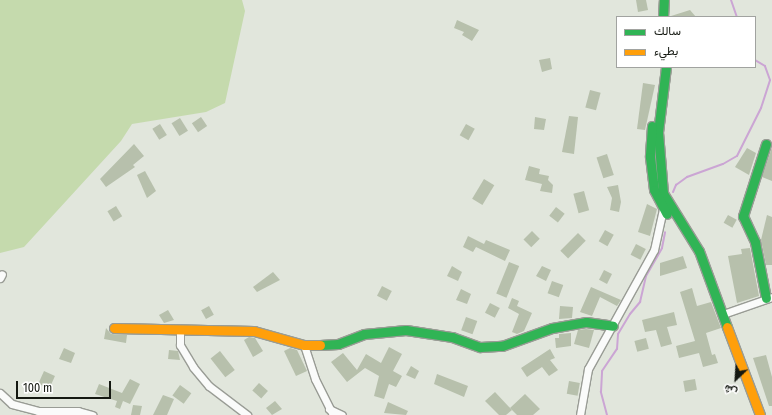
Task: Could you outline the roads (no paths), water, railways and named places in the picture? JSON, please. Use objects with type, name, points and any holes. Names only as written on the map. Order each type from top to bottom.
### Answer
[{"type":"street","points":[[657,16],[658,0]]},
{"type":"street","points":[[663,16],[664,0]]},
{"type":"street","points":[[659,68],[650,156],[654,190],[663,209],[681,226]]},
{"type":"street","points":[[666,68],[658,132],[658,170],[662,193],[681,226],[699,251],[760,415]]},
{"type":"street","points":[[723,314],[769,297],[755,242],[743,216],[766,144]]},
{"type":"street","points":[[580,415],[588,369],[654,250],[663,209]]},
{"type":"street","points":[[114,328],[180,331],[254,331],[304,345],[338,344],[364,334],[406,330],[452,337],[480,347],[502,346],[558,326],[586,322],[613,326]]},
{"type":"street","points":[[180,331],[180,345],[192,367],[209,386],[247,415]]},
{"type":"street","points":[[304,345],[327,408],[333,415]]},
{"type":"street","points":[[0,393],[12,404],[38,411],[78,411],[92,415]]},
{"type":"street","points":[[327,408],[342,415]]},
{"type":"waterway","points":[[731,0],[737,16]]},
{"type":"waterway","points":[[673,192],[676,185],[687,177],[723,164],[737,156],[761,108],[770,80],[765,66],[756,61]]},
{"type":"waterway","points":[[607,415],[601,392],[602,371],[617,349],[618,334],[630,314],[640,302],[646,276],[662,248],[665,232]]}]
